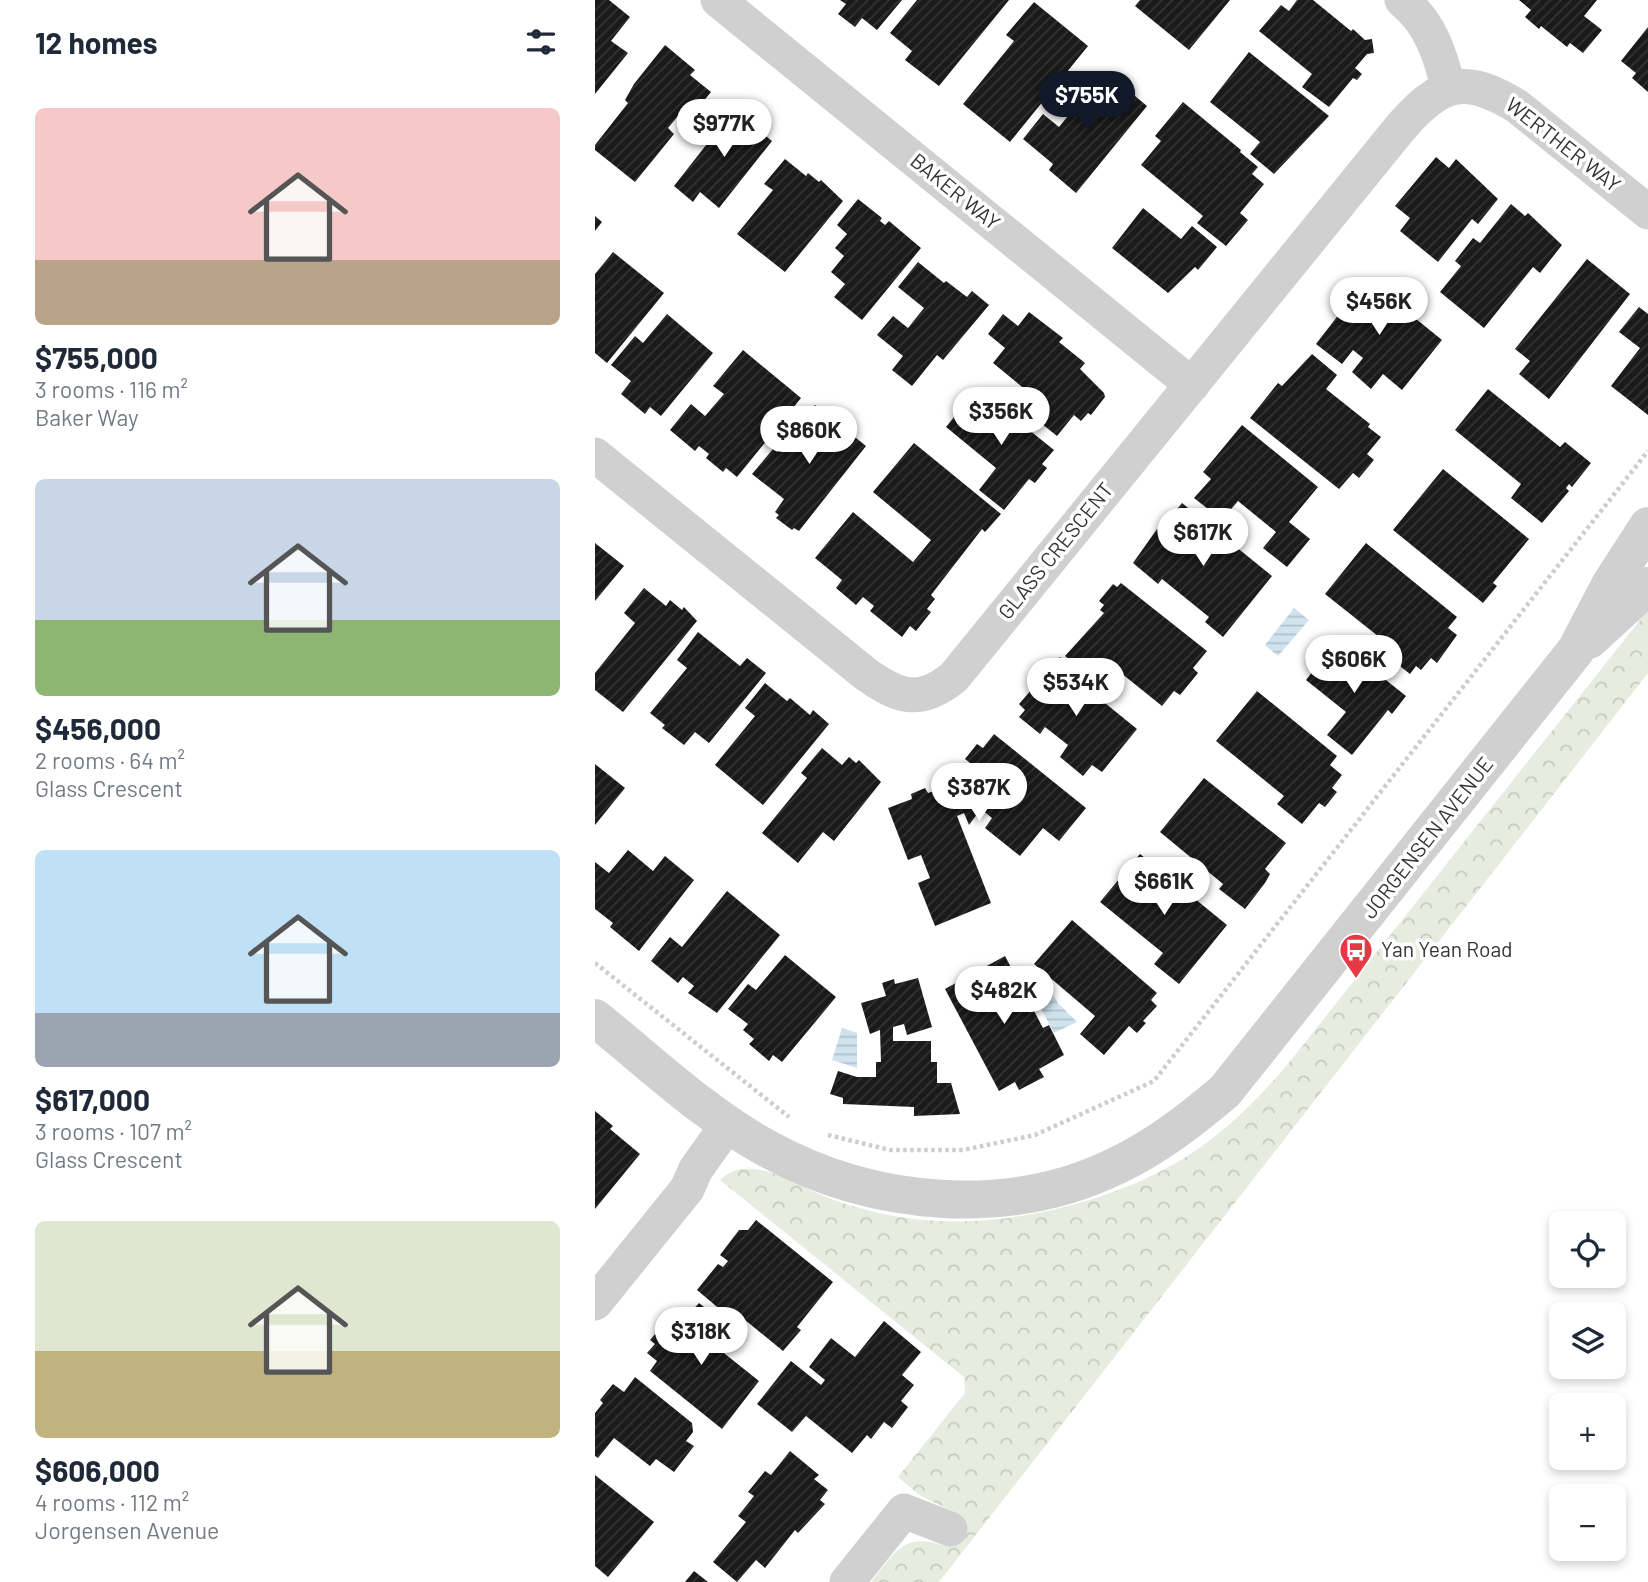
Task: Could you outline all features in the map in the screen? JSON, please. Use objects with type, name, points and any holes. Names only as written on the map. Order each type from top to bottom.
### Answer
[{"type":"street","name":"BAKER WAY","points":[[718,0],[1192,385]]},
{"type":"street","points":[[1402,0],[1425,23],[1439,50],[1448,87]]},
{"type":"street","name":"GLASS CRESCENT","points":[[595,455],[889,690],[907,695],[925,695],[939,689],[954,677],[1401,127],[1432,95],[1448,87]]},
{"type":"street","name":"WERTHER WAY","points":[[1448,87],[1483,88],[1518,107],[1648,212]]},
{"type":"street","name":"JORGENSEN AVENUE","points":[[1576,650],[1610,585],[1648,526]]},
{"type":"street","name":"JORGENSEN AVENUE","points":[[595,1018],[734,1128],[798,1165],[868,1189],[938,1199],[1003,1197],[1033,1192],[1114,1167],[1151,1147],[1225,1091],[1576,650],[1648,586]]},
{"type":"street","points":[[595,1303],[687,1189],[696,1169],[734,1128]]},
{"type":"street","points":[[847,1582],[896,1502],[950,1529]]},
{"type":"path","points":[[815,1132],[890,1150],[963,1150],[1035,1135],[1154,1081],[1648,451]]},
{"type":"path","points":[[595,963],[796,1124]]},
{"type":"green space","points":[[1648,610],[1648,673],[939,1582],[871,1582],[894,1554],[910,1543],[931,1542],[945,1546],[962,1516],[921,1496],[898,1477],[965,1393],[964,1377],[720,1180],[736,1170],[754,1169],[792,1181],[828,1198],[896,1216],[937,1221],[1002,1219],[1106,1195],[1138,1182],[1195,1151],[1245,1111],[1288,1064]]},
{"type":"water","points":[[1294,608],[1309,620],[1278,656],[1265,645]]},
{"type":"water","points":[[1049,988],[1058,1003],[1077,1022],[1054,1033],[1034,995]]},
{"type":"water","points":[[842,1028],[857,1033],[857,1068],[832,1060]]},
{"type":"building","points":[[595,0],[609,0],[630,17],[611,41],[628,53],[595,94]]},
{"type":"building","points":[[840,0],[902,0],[877,30],[862,18],[855,27],[838,14],[846,4]]},
{"type":"building","points":[[917,0],[1009,0],[939,86],[905,60],[912,51],[890,33]]},
{"type":"building","points":[[1140,0],[1230,0],[1189,50],[1135,6]]},
{"type":"building","points":[[1297,0],[1313,0],[1351,31],[1353,29],[1365,40],[1372,39],[1374,53],[1367,54],[1355,68],[1362,74],[1357,80],[1353,78],[1329,107],[1302,87],[1312,74],[1259,31],[1281,5],[1289,11]]},
{"type":"building","points":[[1519,0],[1597,0],[1584,16],[1602,30],[1583,53],[1570,43],[1567,47],[1541,26],[1539,29],[1525,17],[1531,10]]},
{"type":"building","points":[[1034,2],[1088,46],[1010,142],[963,104],[1014,41],[1006,35]]},
{"type":"building","points":[[1648,27],[1648,92],[1632,78],[1636,73],[1621,61]]},
{"type":"building","points":[[665,45],[695,70],[690,75],[711,92],[686,123],[678,116],[668,128],[674,134],[635,182],[595,150],[595,145],[628,103],[625,100],[634,84]]},
{"type":"building","points":[[1249,52],[1329,116],[1274,174],[1250,154],[1260,142],[1210,102]]},
{"type":"building","points":[[1105,71],[1147,106],[1076,193],[1049,170],[1053,164],[1023,139],[1043,114],[1059,127]]},
{"type":"building","points":[[1183,102],[1258,167],[1252,174],[1264,184],[1240,213],[1248,220],[1226,246],[1197,223],[1203,216],[1141,165],[1161,141],[1155,136]]},
{"type":"building","points":[[727,105],[772,141],[719,208],[700,192],[693,202],[674,186],[714,135],[707,129]]},
{"type":"building","points":[[1436,157],[1449,168],[1456,159],[1498,199],[1478,224],[1472,219],[1438,262],[1400,231],[1410,218],[1395,206]]},
{"type":"building","points":[[785,159],[806,176],[808,173],[819,182],[821,180],[843,201],[785,272],[737,234],[773,190],[764,184]]},
{"type":"building","points":[[858,199],[882,218],[880,221],[885,225],[889,221],[921,248],[862,320],[834,297],[845,284],[831,272],[844,256],[835,248],[847,234],[837,225]]},
{"type":"building","points":[[1511,204],[1525,216],[1528,213],[1562,245],[1540,273],[1533,267],[1484,328],[1440,292],[1461,266],[1455,261],[1473,238],[1480,243]]},
{"type":"building","points":[[1143,208],[1181,239],[1192,226],[1217,247],[1198,270],[1195,267],[1168,293],[1112,248]]},
{"type":"building","points":[[595,216],[602,222],[595,231]]},
{"type":"building","points":[[613,252],[664,293],[607,363],[595,353],[595,274]]},
{"type":"building","points":[[1587,259],[1630,294],[1549,399],[1519,374],[1530,361],[1515,349]]},
{"type":"building","points":[[918,262],[967,297],[972,291],[989,305],[943,360],[937,355],[912,386],[892,370],[903,356],[877,335],[893,316],[908,328],[924,308],[898,287]]},
{"type":"building","points":[[1368,280],[1442,340],[1402,390],[1383,374],[1371,389],[1352,372],[1363,358],[1353,350],[1342,364],[1316,344],[1343,309],[1339,305],[1355,286],[1360,290]]},
{"type":"building","points":[[1639,307],[1648,314],[1648,415],[1611,386],[1640,348],[1619,332]]},
{"type":"building","points":[[1029,312],[1063,338],[1059,342],[1085,363],[1080,369],[1105,397],[1091,415],[1088,413],[1081,421],[1074,415],[1057,436],[1027,412],[1038,400],[993,363],[1005,348],[988,334],[1003,314],[1018,326]]},
{"type":"building","points":[[667,314],[713,353],[661,416],[650,407],[645,414],[621,394],[631,381],[611,365],[635,336],[643,343]]},
{"type":"building","points":[[743,350],[801,398],[737,477],[726,468],[723,472],[706,458],[709,454],[699,446],[695,451],[670,430],[691,404],[705,416],[724,394],[713,386]]},
{"type":"building","points":[[1312,354],[1337,375],[1326,389],[1370,424],[1368,427],[1381,437],[1367,454],[1374,460],[1359,478],[1353,473],[1339,489],[1250,418],[1278,383],[1282,386]]},
{"type":"building","points":[[977,388],[1054,450],[1042,464],[1047,468],[1035,483],[1029,479],[1004,510],[979,490],[996,468],[946,427]]},
{"type":"building","points":[[1488,389],[1560,447],[1565,442],[1591,463],[1572,487],[1569,484],[1566,488],[1569,491],[1542,523],[1511,498],[1521,484],[1455,430]]},
{"type":"building","points":[[815,405],[866,446],[799,531],[794,528],[792,530],[776,518],[779,515],[775,512],[784,499],[752,474],[773,449],[777,452]]},
{"type":"building","points":[[1242,425],[1318,487],[1289,522],[1310,539],[1287,567],[1263,548],[1276,532],[1238,501],[1222,520],[1194,498],[1211,479],[1203,472]]},
{"type":"building","points":[[914,443],[1001,514],[985,532],[982,529],[931,595],[935,599],[927,609],[931,612],[916,631],[910,626],[902,637],[870,611],[874,606],[863,597],[856,605],[836,588],[842,580],[815,558],[853,512],[913,562],[931,540],[873,492]]},
{"type":"building","points":[[1443,469],[1529,539],[1493,583],[1497,586],[1483,603],[1393,530]]},
{"type":"building","points":[[1182,503],[1272,576],[1223,637],[1205,622],[1209,617],[1162,579],[1158,584],[1133,563],[1157,529],[1159,531]]},
{"type":"building","points":[[595,543],[624,566],[595,601]]},
{"type":"building","points":[[1366,543],[1457,617],[1448,628],[1457,635],[1437,663],[1431,658],[1421,670],[1416,666],[1410,674],[1387,656],[1393,648],[1325,594]]},
{"type":"building","points":[[1121,583],[1207,651],[1193,668],[1198,673],[1180,695],[1174,691],[1162,706],[1106,661],[1093,678],[1065,656],[1104,613],[1100,610],[1104,605],[1099,601],[1113,584],[1117,587]]},
{"type":"building","points":[[644,588],[666,606],[670,600],[682,610],[684,607],[697,621],[623,712],[595,690],[595,673],[635,623],[624,613]]},
{"type":"building","points":[[698,632],[740,666],[747,658],[766,673],[709,743],[695,732],[684,745],[662,728],[665,725],[650,713],[687,668],[677,660]]},
{"type":"building","points":[[1337,641],[1406,696],[1392,714],[1388,710],[1352,755],[1327,735],[1346,712],[1306,680]]},
{"type":"building","points":[[1060,657],[1089,681],[1084,686],[1137,729],[1102,772],[1092,765],[1083,776],[1060,757],[1068,745],[1045,727],[1040,734],[1019,717],[1025,710],[1019,704]]},
{"type":"building","points":[[765,683],[787,701],[790,698],[810,715],[813,710],[829,724],[763,805],[715,765],[755,716],[745,708]]},
{"type":"building","points":[[1257,691],[1337,756],[1330,765],[1342,775],[1332,788],[1337,792],[1325,807],[1319,803],[1302,824],[1277,804],[1284,796],[1216,741]]},
{"type":"building","points":[[994,734],[1086,808],[1059,841],[1043,828],[1020,856],[985,828],[992,818],[981,809],[969,825],[964,813],[957,816],[991,903],[935,926],[918,883],[930,878],[921,855],[908,860],[888,808],[912,799],[911,794],[925,788],[928,793],[952,785],[970,763],[965,759],[977,744],[983,748]]},
{"type":"building","points":[[822,748],[842,765],[849,757],[856,763],[859,760],[881,782],[834,841],[823,832],[798,863],[762,833],[807,778],[801,773]]},
{"type":"building","points":[[595,764],[625,788],[595,825]]},
{"type":"building","points":[[1204,778],[1286,843],[1265,869],[1270,874],[1245,909],[1219,889],[1223,884],[1160,832]]},
{"type":"building","points":[[628,850],[653,871],[665,856],[694,880],[639,951],[610,927],[613,923],[595,909],[595,862],[609,873]]},
{"type":"building","points":[[1140,854],[1227,925],[1179,984],[1154,964],[1163,953],[1100,902]]},
{"type":"building","points":[[727,891],[780,935],[717,1013],[688,993],[694,986],[683,977],[678,983],[651,961],[670,937],[682,947]]},
{"type":"building","points":[[1072,920],[1157,993],[1151,1000],[1157,1006],[1143,1021],[1146,1023],[1137,1033],[1129,1026],[1104,1055],[1080,1034],[1095,1016],[1034,964]]},
{"type":"building","points":[[785,955],[836,997],[782,1062],[773,1055],[769,1061],[749,1044],[754,1039],[743,1030],[748,1024],[728,1009],[748,984],[756,990]]},
{"type":"building","points":[[1005,956],[1043,1028],[1049,1025],[1064,1055],[1039,1069],[1044,1077],[1019,1090],[1015,1082],[999,1091],[945,989]]},
{"type":"building","points":[[918,978],[932,1027],[907,1035],[904,1024],[893,1027],[893,1041],[931,1041],[931,1062],[937,1062],[937,1083],[951,1083],[960,1114],[914,1116],[914,1107],[843,1104],[843,1098],[830,1094],[838,1071],[857,1077],[876,1077],[876,1062],[881,1062],[880,1030],[870,1034],[861,1003],[886,996],[882,983],[894,979],[895,984]]},
{"type":"building","points":[[595,1111],[613,1126],[610,1129],[640,1154],[595,1209]]},
{"type":"building","points":[[756,1220],[833,1282],[797,1327],[801,1330],[783,1351],[734,1311],[729,1317],[697,1290],[718,1264],[723,1267],[728,1261],[720,1255],[739,1230],[748,1230]]},
{"type":"building","points":[[699,1303],[724,1323],[710,1342],[759,1381],[722,1429],[650,1371],[657,1361],[647,1353],[655,1344],[650,1340],[662,1326],[671,1333]]},
{"type":"building","points":[[884,1321],[921,1352],[902,1375],[914,1385],[901,1401],[908,1407],[892,1428],[884,1422],[871,1439],[867,1435],[852,1453],[806,1416],[792,1432],[757,1404],[791,1361],[821,1385],[825,1380],[809,1367],[831,1338],[855,1357]]},
{"type":"building","points":[[635,1377],[692,1423],[693,1432],[686,1441],[694,1446],[674,1472],[656,1459],[650,1466],[614,1438],[598,1458],[595,1456],[595,1413],[603,1403],[600,1400],[613,1384],[624,1392]]},
{"type":"building","points":[[790,1451],[819,1475],[814,1479],[828,1490],[820,1500],[825,1504],[798,1533],[795,1530],[765,1568],[756,1560],[737,1582],[713,1562],[746,1522],[738,1516],[754,1496],[748,1492],[765,1471],[771,1475]]},
{"type":"building","points":[[595,1475],[654,1522],[608,1577],[595,1566]]},
{"type":"building","points":[[694,1571],[708,1582],[685,1582]]},
{"type":"place","name":"Yan Yean Road","points":[[1356,980]]}]
